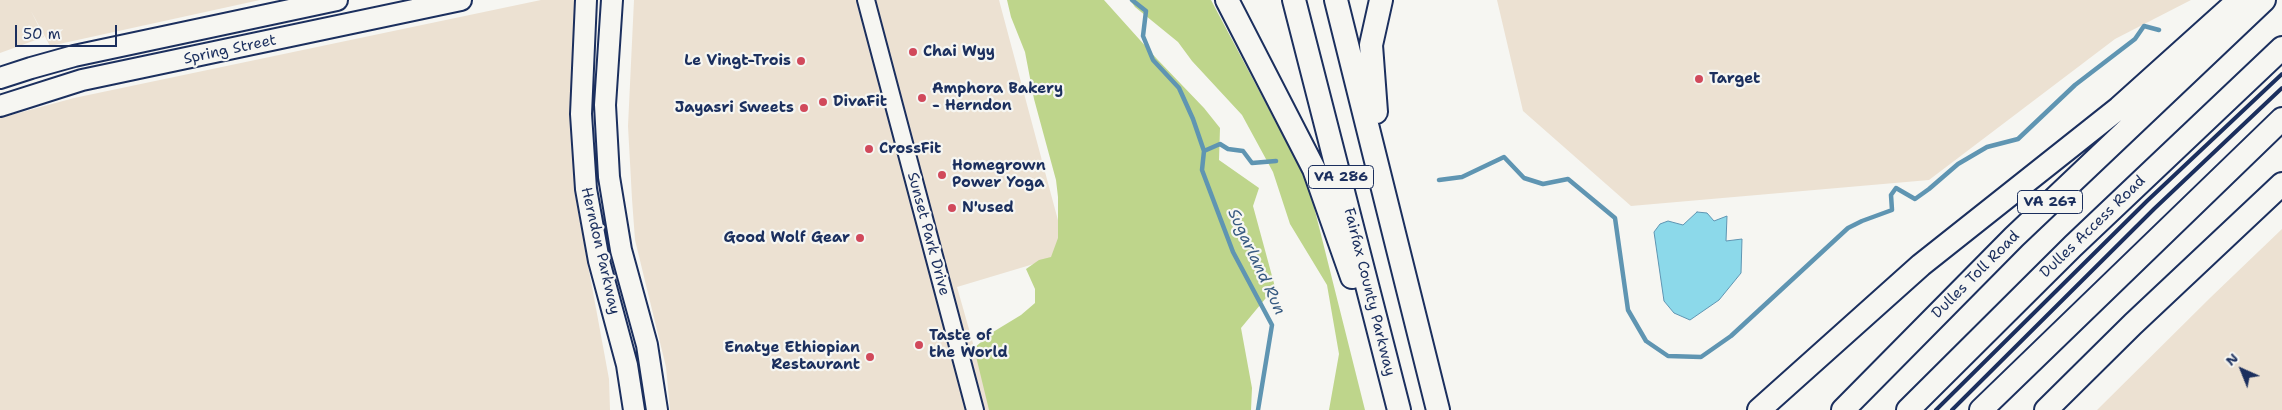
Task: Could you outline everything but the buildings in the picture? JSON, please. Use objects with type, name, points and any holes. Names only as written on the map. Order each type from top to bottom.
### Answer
[{"type":"highway","points":[[1227,0],[1314,169],[1349,270],[1385,356]]},
{"type":"highway","name":"Fairfax County Parkway","points":[[1294,0],[1398,410]]},
{"type":"highway","name":"VA 286","points":[[1336,0],[1438,410]]},
{"type":"highway","points":[[1381,0],[1372,31],[1371,60],[1384,195]]},
{"type":"highway","points":[[1759,410],[1921,265],[2119,108],[2239,0]]},
{"type":"highway","name":"Dulles Toll Road","points":[[1843,410],[2014,237],[2264,0]]},
{"type":"highway","name":"Dulles Access Road","points":[[1908,410],[2066,252],[2282,48]]},
{"type":"highway","points":[[1982,410],[2282,119]]},
{"type":"highway","points":[[2046,410],[2133,324],[2282,184]]},
{"type":"highway","points":[[2064,410],[2133,324]]},
{"type":"main road","name":"Spring Street","points":[[0,78],[74,56],[337,0]]},
{"type":"main road","name":"Spring Street","points":[[0,106],[82,80],[461,0]]},
{"type":"main road","name":"Herndon Parkway","points":[[586,0],[581,114],[586,189],[599,261],[627,365],[634,410]]},
{"type":"main road","name":"Herndon Parkway","points":[[612,0],[606,105],[609,177],[621,250],[647,344],[657,410]]},
{"type":"street","name":"Sunset Park Drive","points":[[866,0],[975,410]]},
{"type":"shaded area","points":[[0,0],[260,0],[50,46],[31,11],[44,37],[0,53]]},
{"type":"shaded area","points":[[541,0],[583,0],[574,95],[574,189],[609,379],[610,410],[0,410],[0,118],[74,98]]},
{"type":"shaded area","points":[[634,0],[999,0],[1067,254],[957,287],[992,410],[670,410],[666,367],[635,240],[628,126]]},
{"type":"shaded area","points":[[1497,0],[2191,0],[2115,39],[1929,180],[1631,206],[1523,111]]},
{"type":"shaded area","points":[[2282,229],[2282,410],[2097,410],[2211,297]]},
{"type":"green space","points":[[1007,0],[1104,0],[1204,108],[1220,128],[1219,160],[1259,188],[1253,206],[1275,287],[1241,328],[1252,388],[1251,410],[989,410],[974,348],[993,332],[1021,315],[1035,303],[1035,289],[1026,269],[1039,260],[1051,257],[1058,238],[1056,180],[1034,99],[1025,52],[1011,17]]},
{"type":"green space","points":[[1130,0],[1211,0],[1308,183],[1365,410],[1329,410],[1339,354],[1327,285],[1290,224],[1273,172],[1242,115],[1192,61],[1178,42],[1135,7]]},
{"type":"water","points":[[1697,212],[1707,213],[1714,221],[1727,216],[1726,241],[1742,239],[1741,273],[1719,300],[1690,320],[1674,313],[1664,301],[1654,232],[1660,224],[1668,221],[1683,225]]},
{"type":"waterway","name":"Sugarland Run","points":[[1132,0],[1146,11],[1143,36],[1153,60],[1179,88],[1193,119],[1204,151],[1202,170],[1233,252],[1272,325],[1258,410]]},
{"type":"waterway","points":[[1439,180],[1462,177],[1504,157],[1524,178],[1543,184],[1568,179],[1615,218],[1628,310],[1646,341],[1668,356],[1701,357],[1731,336],[1848,228],[1892,210],[1891,195],[1896,188],[1915,199],[1958,164],[1987,147],[2018,139],[2075,85],[2135,39],[2144,26],[2159,30]]},
{"type":"waterway","points":[[1204,151],[1220,144],[1228,149],[1243,151],[1252,163],[1276,161]]},
{"type":"railway","points":[[1936,410],[2147,201],[2282,74]]},
{"type":"railway","points":[[1952,410],[2154,209],[2282,88]]},
{"type":"place","name":"Chai Wyy","points":[[913,52]]},
{"type":"place","name":"Le Vingt-Trois","points":[[801,61]]},
{"type":"place","name":"Target","points":[[1699,79]]},
{"type":"place","name":"Amphora Bakery - Herndon","points":[[922,98]]},
{"type":"place","name":"DivaFit","points":[[823,102]]},
{"type":"place","name":"Jayasri Sweets","points":[[804,108]]},
{"type":"place","name":"CrossFit","points":[[869,149]]},
{"type":"place","name":"Homegrown Power Yoga","points":[[942,175]]},
{"type":"place","name":"N'used","points":[[952,208]]},
{"type":"place","name":"Good Wolf Gear","points":[[860,238]]},
{"type":"place","name":"Taste of the World","points":[[919,345]]},
{"type":"place","name":"Enatye Ethiopian Restaurant","points":[[870,357]]}]
